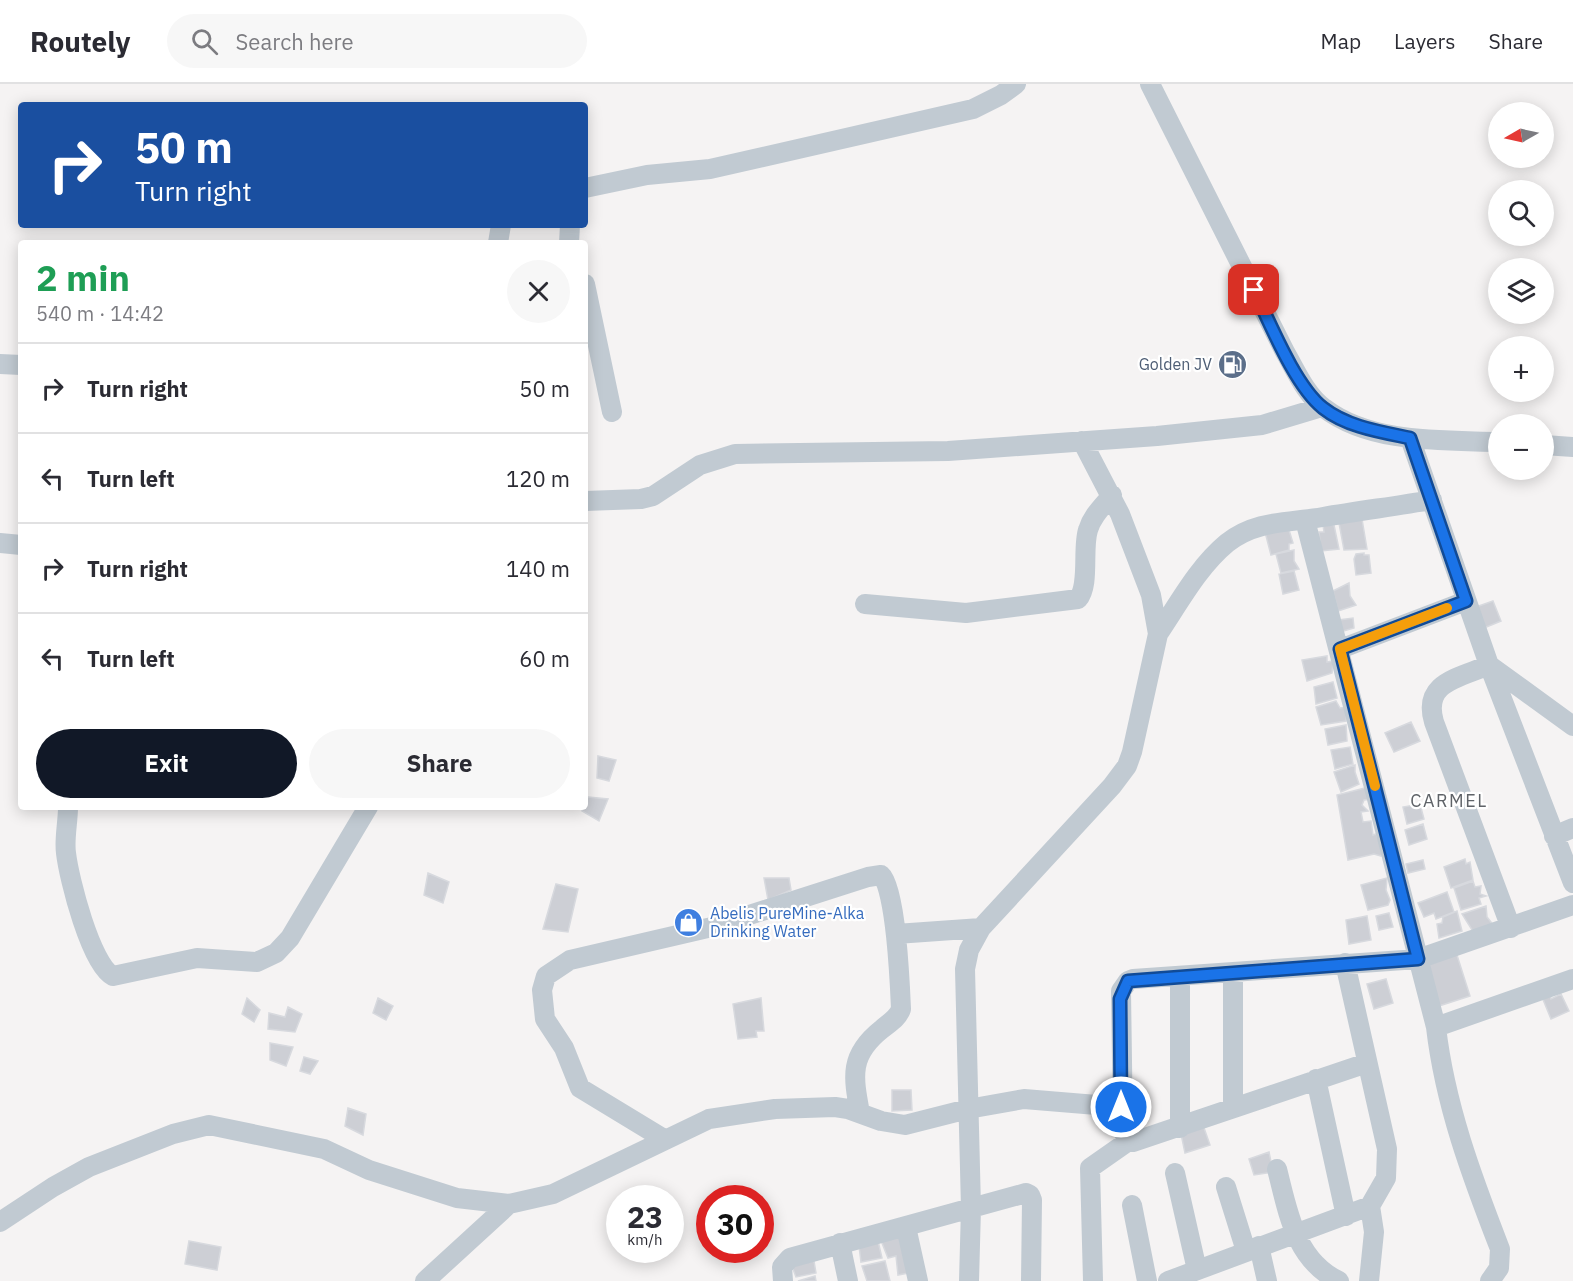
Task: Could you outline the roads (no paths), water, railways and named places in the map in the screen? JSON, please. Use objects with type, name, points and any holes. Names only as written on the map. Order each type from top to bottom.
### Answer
[{"type":"street","points":[[588,187],[646,175],[710,169],[973,109],[1001,95],[1016,84]]},
{"type":"street","points":[[1150,84],[1285,352],[1306,388],[1322,408],[1361,427],[1410,438],[1488,442]]},
{"type":"street","points":[[588,298],[612,412]]},
{"type":"street","points":[[0,364],[18,365]]},
{"type":"street","points":[[588,501],[640,500],[653,496],[700,465],[735,454],[948,451],[1082,441],[1242,428],[1262,425],[1322,408]]},
{"type":"street","points":[[1410,438],[1489,665],[1573,883]]},
{"type":"street","points":[[1082,441],[1112,495],[1151,595],[1158,634]]},
{"type":"street","points":[[1554,446],[1573,447]]},
{"type":"street","points":[[866,604],[966,613],[1078,599],[1083,590],[1088,530],[1094,517],[1112,495]]},
{"type":"street","points":[[969,1281],[971,1208],[965,969],[969,950],[981,928],[1112,786],[1127,766],[1158,634],[1208,562],[1230,542],[1260,526],[1278,521],[1305,520],[1432,500]]},
{"type":"street","points":[[1305,520],[1436,1027],[1441,1070],[1451,1111],[1500,1249],[1499,1268],[1490,1281]]},
{"type":"street","points":[[0,543],[18,545]]},
{"type":"street","points":[[1340,649],[1466,601]]},
{"type":"street","points":[[1489,665],[1573,726]]},
{"type":"street","points":[[1489,665],[1435,691],[1430,709],[1511,928]]},
{"type":"street","points":[[68,810],[65,849],[69,876],[90,943],[106,972],[113,976],[187,959],[249,963],[276,953],[290,938],[366,810]]},
{"type":"street","points":[[1554,836],[1573,828]]},
{"type":"street","points":[[664,1139],[580,1088],[564,1047],[545,1019],[542,990],[546,976],[570,960],[712,927],[873,875],[881,875],[886,883],[896,933],[901,1009],[898,1016],[871,1038],[855,1069],[853,1076],[860,1113]]},
{"type":"street","points":[[1367,1063],[1138,1142],[1130,1140],[1123,1132],[1121,1107],[1120,999],[1124,985],[1133,979],[1418,959],[1573,905]]},
{"type":"street","points":[[896,933],[981,928]]},
{"type":"street","points":[[1168,1281],[1204,1273],[1252,1248],[1346,1216],[1376,1201],[1386,1178],[1387,1149],[1345,963]]},
{"type":"street","points":[[1233,972],[1233,1108]]},
{"type":"street","points":[[1180,976],[1180,1128]]},
{"type":"street","points":[[1436,1027],[1573,979]]},
{"type":"street","points":[[1316,1079],[1346,1216]]},
{"type":"street","points":[[0,1222],[88,1167],[173,1134],[209,1125],[324,1149],[369,1170],[457,1198],[509,1204],[553,1194],[690,1126],[723,1116],[800,1107],[835,1107],[860,1113],[881,1122],[905,1125],[968,1109],[1024,1099],[1121,1107]]},
{"type":"street","points":[[1093,1281],[1090,1168],[1130,1140]]},
{"type":"street","points":[[1276,1169],[1294,1233],[1308,1257],[1317,1267],[1339,1281]]},
{"type":"street","points":[[1175,1173],[1204,1273]]},
{"type":"street","points":[[1226,1187],[1267,1281]]},
{"type":"street","points":[[783,1281],[782,1268],[790,1258],[1024,1193],[1030,1195],[1031,1281]]},
{"type":"street","points":[[425,1281],[509,1204]]},
{"type":"street","points":[[1132,1205],[1147,1281]]},
{"type":"street","points":[[1369,1281],[1374,1232],[1370,1206]]},
{"type":"street","points":[[906,1227],[918,1281]]},
{"type":"street","points":[[840,1243],[848,1281]]},
{"type":"place","name":"Golden JV","points":[[1233,364]]},
{"type":"place","name":"Abelis PureMine-Alka Drinking Water","points":[[689,922]]},
{"type":"district","name":"CARMEL","points":[[1449,800]]}]
